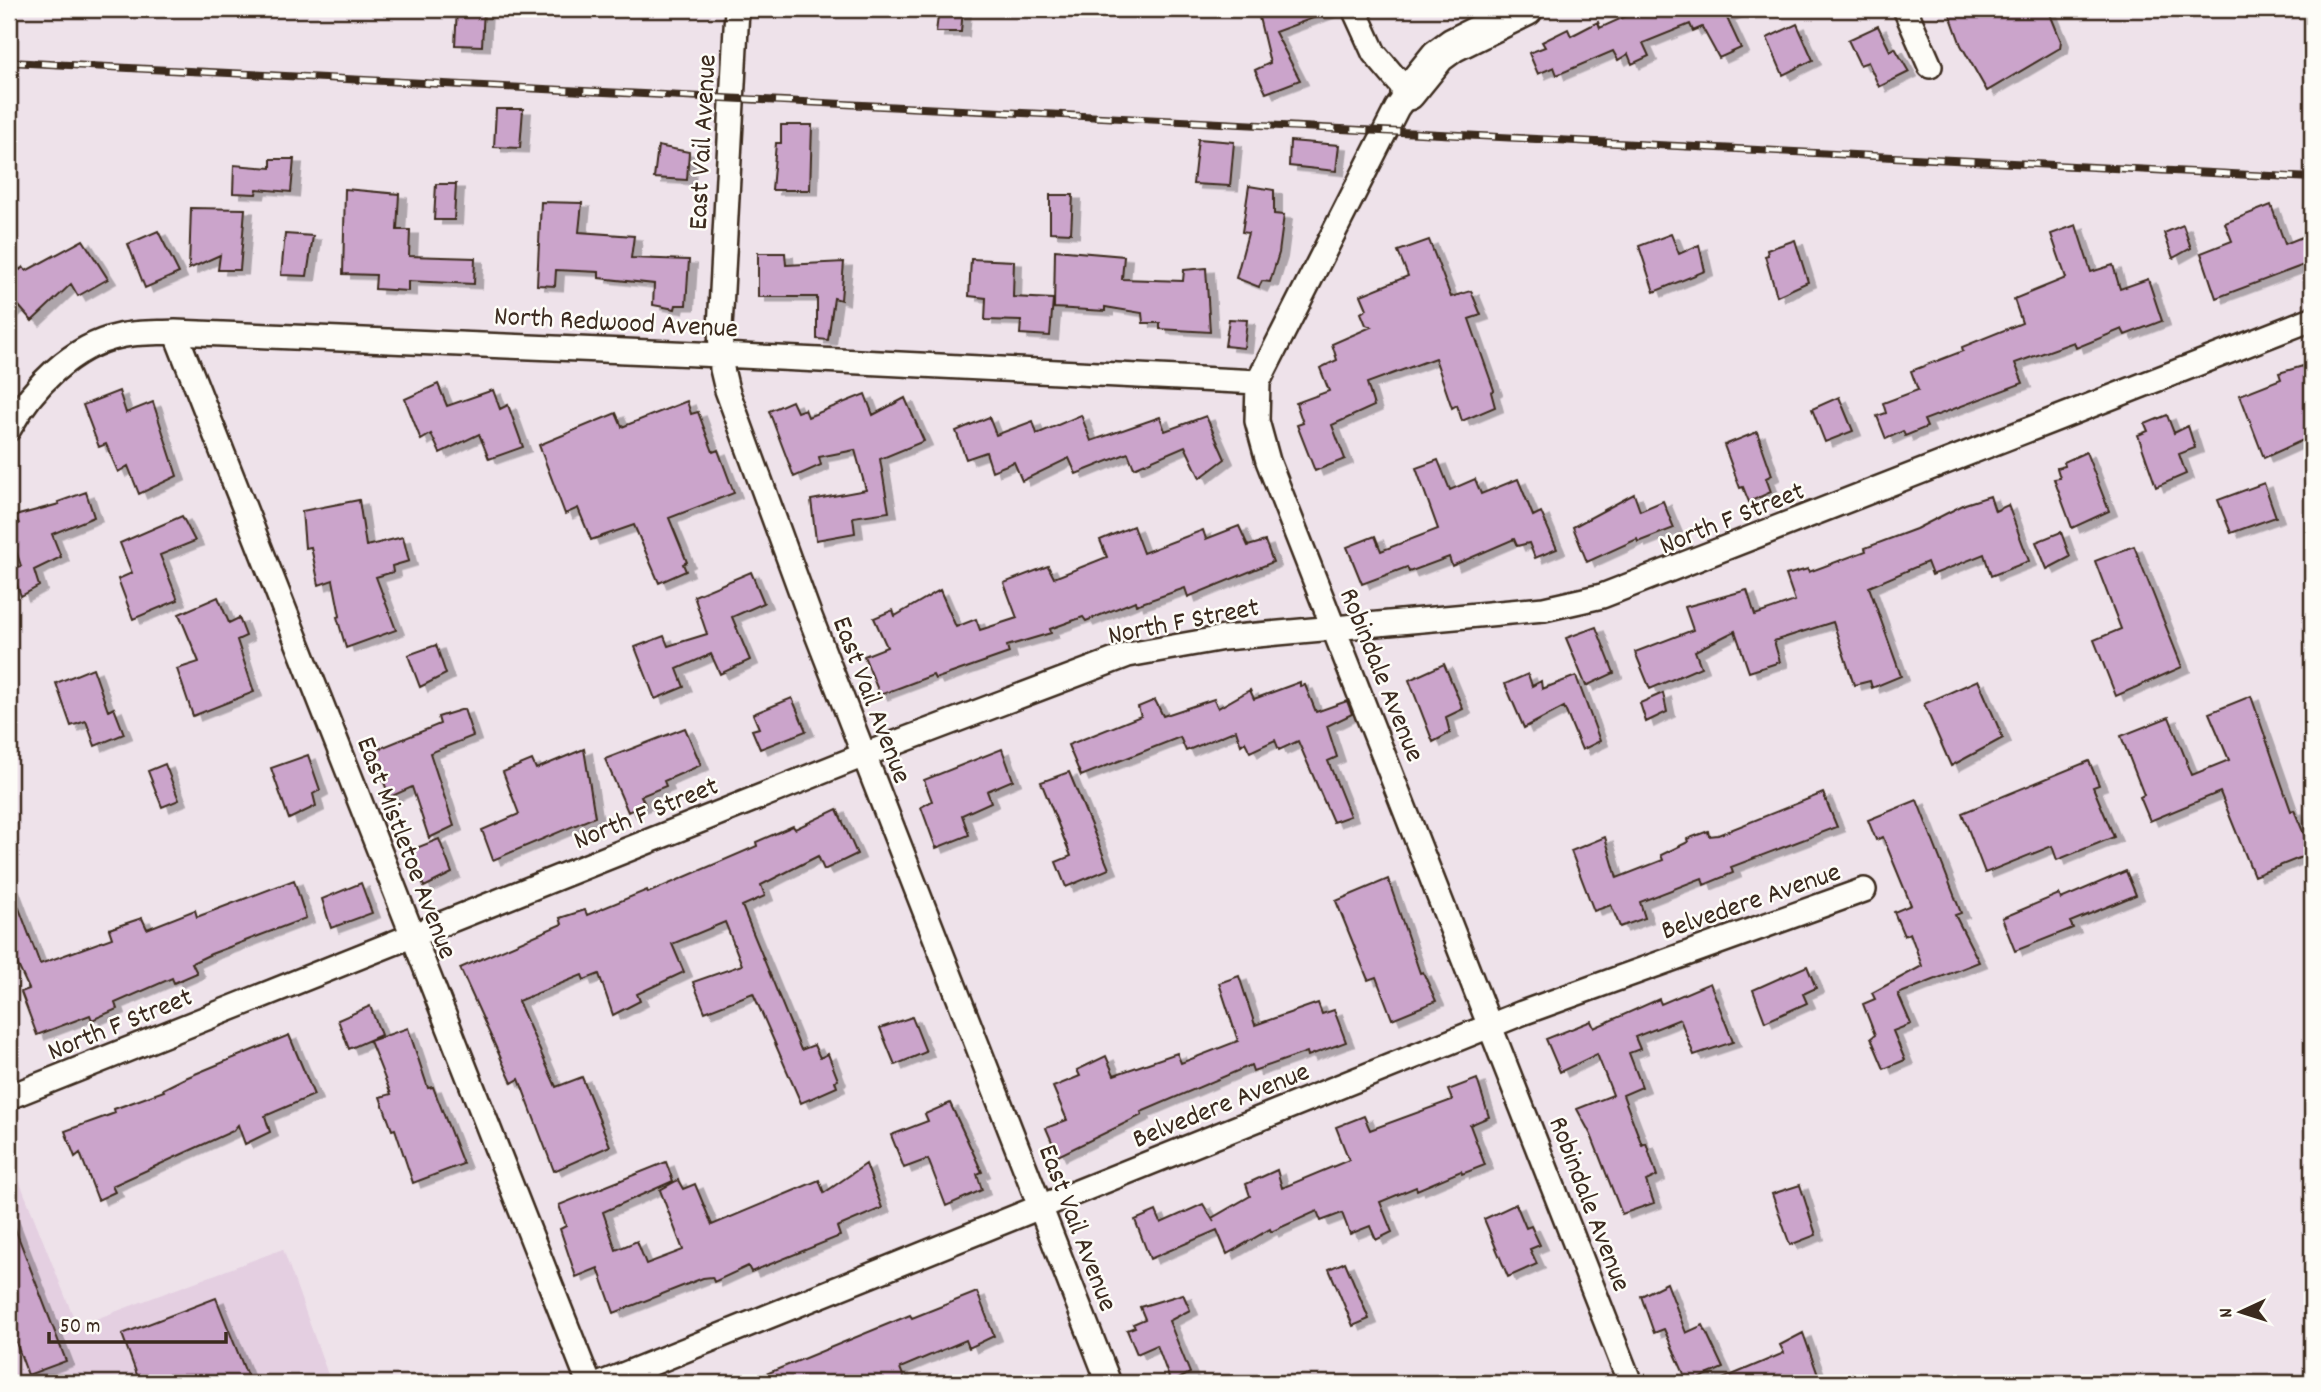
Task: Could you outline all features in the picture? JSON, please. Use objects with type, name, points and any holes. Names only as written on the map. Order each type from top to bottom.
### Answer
[{"type":"street","name":"East Vail Avenue","points":[[737,9],[721,355],[727,390],[864,755],[1109,1383]]},
{"type":"street","points":[[1354,9],[1374,53],[1408,93],[1446,50],[1526,9]]},
{"type":"street","points":[[1905,9],[1930,65]]},
{"type":"street","name":"Robindale Avenue","points":[[1408,93],[1396,108],[1258,382],[1255,403],[1257,421],[1268,461],[1630,1383]]},
{"type":"street","name":"North F Street","points":[[9,1097],[864,755],[1128,655],[1224,638],[1544,609],[1602,596],[2312,319]]},
{"type":"street","name":"North Redwood Avenue","points":[[9,429],[43,382],[91,346],[123,335],[175,332],[721,355],[1258,382]]},
{"type":"street","name":"East Mistletoe Avenue","points":[[175,332],[589,1383]]},
{"type":"street","name":"Belvedere Avenue","points":[[603,1383],[1658,962],[1864,890]]},
{"type":"shaded area","points":[[9,1155],[77,1326],[283,1249],[331,1383],[9,1383]]},
{"type":"building","points":[[457,9],[484,9],[482,46],[455,45]]},
{"type":"building","points":[[939,9],[963,9],[961,32],[936,32]]},
{"type":"building","points":[[1257,9],[1332,11],[1275,32],[1300,80],[1266,93],[1255,70],[1270,63]]},
{"type":"building","points":[[1642,9],[1743,9],[1726,16],[1741,48],[1719,58],[1702,27],[1693,31],[1690,24],[1643,43],[1649,56],[1632,64],[1628,54],[1618,60],[1613,51],[1557,75],[1554,67],[1538,74],[1529,53],[1545,47],[1542,42],[1568,29],[1571,36],[1598,22],[1600,28]]},
{"type":"building","points":[[1948,9],[2048,9],[2061,41],[2060,48],[1987,91],[1961,45]]},
{"type":"building","points":[[1797,24],[1813,60],[1783,75],[1767,38]]},
{"type":"building","points":[[1878,26],[1890,51],[1895,48],[1909,72],[1879,87],[1868,62],[1860,65],[1848,40]]},
{"type":"building","points":[[496,109],[523,109],[520,148],[494,147]]},
{"type":"building","points":[[781,125],[812,125],[810,190],[772,190],[776,143],[781,143]]},
{"type":"building","points":[[1198,139],[1234,142],[1230,186],[1193,184]]},
{"type":"building","points":[[1290,141],[1339,145],[1336,171],[1289,166]]},
{"type":"building","points":[[658,146],[689,152],[687,180],[654,178]]},
{"type":"building","points":[[271,159],[294,159],[291,192],[257,189],[256,194],[233,193],[234,165],[271,168]]},
{"type":"building","points":[[436,184],[456,184],[454,220],[434,220]]},
{"type":"building","points":[[1249,186],[1274,190],[1274,214],[1284,215],[1279,253],[1270,282],[1262,281],[1259,287],[1236,278],[1248,233],[1242,232]]},
{"type":"building","points":[[345,189],[399,194],[397,230],[410,230],[409,256],[475,258],[474,284],[408,281],[408,291],[375,289],[376,275],[343,274]]},
{"type":"building","points":[[1050,195],[1073,195],[1071,233],[1050,232]]},
{"type":"building","points":[[541,202],[582,203],[579,232],[634,236],[631,258],[689,260],[686,305],[676,305],[675,309],[653,305],[654,284],[599,278],[599,272],[556,270],[555,286],[537,285]]},
{"type":"building","points":[[2271,205],[2285,244],[2312,233],[2312,262],[2216,298],[2201,253],[2232,241],[2225,223]]},
{"type":"building","points":[[191,208],[245,209],[240,270],[218,270],[220,255],[189,269]]},
{"type":"building","points":[[2076,225],[2091,272],[2113,265],[2120,289],[2148,279],[2162,321],[2125,335],[2122,329],[2076,348],[2074,342],[2015,363],[2023,383],[1924,420],[1927,427],[1905,436],[1903,431],[1886,439],[1877,416],[1886,413],[1883,403],[1918,390],[1911,371],[1963,351],[1962,347],[2022,323],[2014,299],[2066,278],[2051,234]]},
{"type":"building","points":[[2183,225],[2191,248],[2173,258],[2164,233]]},
{"type":"building","points":[[158,231],[179,273],[145,288],[128,244]]},
{"type":"building","points":[[285,234],[313,236],[307,276],[281,275]]},
{"type":"building","points":[[1671,234],[1679,254],[1699,245],[1705,271],[1654,292],[1639,246]]},
{"type":"building","points":[[83,240],[108,279],[78,296],[71,284],[32,321],[18,305],[9,313],[9,261],[20,270],[23,267],[26,271]]},
{"type":"building","points":[[1429,240],[1451,297],[1471,291],[1481,315],[1469,319],[1494,390],[1491,392],[1495,407],[1462,421],[1457,405],[1452,408],[1435,358],[1367,383],[1374,406],[1332,425],[1345,459],[1315,471],[1297,425],[1303,423],[1296,403],[1329,391],[1320,368],[1337,360],[1332,344],[1371,327],[1366,325],[1361,313],[1367,309],[1361,295],[1408,276],[1398,251]]},
{"type":"building","points":[[1795,240],[1808,282],[1777,296],[1765,256],[1768,255],[1767,250]]},
{"type":"building","points":[[1055,250],[1124,256],[1122,279],[1183,281],[1184,270],[1206,268],[1210,332],[1160,329],[1160,323],[1143,323],[1142,313],[1105,307],[1105,311],[1054,308]]},
{"type":"building","points":[[758,253],[785,253],[786,265],[844,262],[841,300],[834,298],[828,340],[817,339],[817,297],[758,297]]},
{"type":"building","points":[[971,259],[1014,261],[1013,297],[1053,299],[1050,336],[1020,334],[1021,321],[985,320],[986,298],[969,296]]},
{"type":"building","points":[[1229,319],[1247,320],[1244,348],[1225,346]]},
{"type":"building","points":[[2303,366],[2312,388],[2312,436],[2264,458],[2240,395],[2281,379],[2279,373]]},
{"type":"building","points":[[438,384],[447,406],[493,390],[500,409],[508,405],[523,447],[489,459],[479,434],[440,453],[431,434],[421,440],[405,399]]},
{"type":"building","points":[[119,391],[126,413],[153,402],[177,476],[139,494],[128,466],[118,472],[106,444],[99,447],[83,405]]},
{"type":"building","points":[[865,394],[873,415],[905,398],[924,441],[880,459],[889,512],[853,517],[855,533],[816,540],[811,500],[866,490],[855,450],[819,457],[821,465],[794,477],[769,411],[792,401],[797,412],[805,409],[808,417]]},
{"type":"building","points":[[1839,397],[1853,431],[1825,442],[1812,409]]},
{"type":"building","points":[[687,401],[691,414],[698,412],[713,452],[718,450],[734,493],[669,518],[687,562],[683,564],[686,571],[659,583],[634,525],[591,540],[578,508],[565,514],[539,445],[616,413],[622,427]]},
{"type":"building","points":[[1081,415],[1091,441],[1160,417],[1165,431],[1206,416],[1225,459],[1200,478],[1185,446],[1134,468],[1128,453],[1076,474],[1069,458],[1022,481],[1014,462],[992,471],[986,452],[966,459],[956,431],[989,417],[996,435],[1033,421],[1037,434]]},
{"type":"building","points":[[2167,415],[2174,433],[2188,426],[2195,448],[2179,454],[2186,474],[2156,487],[2138,435],[2148,431],[2145,424]]},
{"type":"building","points":[[1757,432],[1772,475],[1766,478],[1771,492],[1749,502],[1743,487],[1740,488],[1724,445]]},
{"type":"building","points":[[2086,452],[2109,511],[2072,528],[2054,479],[2060,478],[2057,468],[2065,466],[2064,462]]},
{"type":"building","points":[[1438,460],[1450,490],[1475,479],[1481,494],[1518,479],[1533,516],[1541,512],[1557,549],[1535,558],[1529,543],[1517,546],[1514,539],[1452,566],[1449,557],[1409,572],[1407,567],[1362,584],[1347,547],[1375,536],[1381,551],[1438,529],[1416,468]]},
{"type":"building","points":[[2264,483],[2276,517],[2231,533],[2218,500]]},
{"type":"building","points":[[86,492],[94,517],[52,534],[61,557],[34,570],[39,586],[21,596],[11,569],[21,566],[9,530],[9,527],[19,524],[15,516],[59,504],[58,502]]},
{"type":"building","points":[[1634,494],[1640,511],[1663,501],[1674,528],[1638,542],[1637,539],[1587,562],[1573,527]]},
{"type":"building","points":[[1990,496],[1995,511],[2008,505],[2029,561],[1991,576],[1984,554],[1932,575],[1927,562],[1869,587],[1901,676],[1872,688],[1870,681],[1854,685],[1833,622],[1774,641],[1780,662],[1749,672],[1735,631],[1695,651],[1701,667],[1650,689],[1635,652],[1693,630],[1685,607],[1747,590],[1755,615],[1795,601],[1786,575],[1808,569],[1809,572],[1866,551],[1865,548],[1916,529],[1965,504]]},
{"type":"building","points":[[359,500],[366,546],[403,537],[409,561],[392,566],[393,572],[376,577],[396,630],[346,648],[337,617],[340,616],[333,580],[319,585],[311,547],[305,548],[302,511]]},
{"type":"building","points":[[182,516],[195,541],[160,555],[178,600],[133,619],[118,579],[132,573],[120,543]]},
{"type":"building","points":[[1133,526],[1143,553],[1203,530],[1206,539],[1239,526],[1248,546],[1265,541],[1273,562],[1188,597],[1185,588],[1136,605],[1135,601],[1086,621],[1083,617],[1050,629],[1051,633],[1007,646],[1009,653],[935,679],[933,675],[880,695],[864,656],[887,647],[874,618],[893,610],[895,616],[940,590],[956,627],[976,619],[980,630],[1017,618],[1004,583],[1048,566],[1054,578],[1107,557],[1100,540]]},
{"type":"building","points":[[2061,532],[2070,557],[2047,569],[2036,542]]},
{"type":"building","points":[[2134,546],[2182,667],[2116,696],[2094,640],[2121,629],[2095,561]]},
{"type":"building","points":[[751,572],[764,603],[732,617],[750,660],[720,674],[711,654],[677,669],[684,687],[655,699],[635,647],[664,636],[668,646],[707,634],[694,596]]},
{"type":"building","points":[[218,597],[229,623],[239,618],[246,636],[237,640],[254,692],[193,716],[177,669],[199,662],[179,614]]},
{"type":"building","points":[[1596,627],[1614,673],[1586,686],[1566,638]]},
{"type":"building","points":[[436,645],[446,674],[420,687],[408,655]]},
{"type":"building","points":[[1444,664],[1463,709],[1446,717],[1450,733],[1433,742],[1409,680]]},
{"type":"building","points":[[93,668],[108,711],[114,708],[124,734],[95,746],[86,721],[71,726],[56,683]]},
{"type":"building","points":[[1528,674],[1532,686],[1541,681],[1542,689],[1576,676],[1600,741],[1582,750],[1564,707],[1524,728],[1505,684]]},
{"type":"building","points":[[1978,680],[2003,738],[1951,766],[1924,704]]},
{"type":"building","points":[[1300,682],[1300,686],[1305,685],[1316,712],[1347,701],[1352,714],[1327,726],[1337,757],[1328,761],[1350,816],[1333,822],[1298,741],[1279,750],[1275,740],[1250,752],[1245,742],[1241,745],[1236,730],[1186,751],[1180,737],[1081,776],[1068,745],[1141,716],[1138,707],[1155,700],[1163,716],[1214,699],[1218,708],[1250,690],[1254,699]]},
{"type":"building","points":[[1663,693],[1667,712],[1646,722],[1640,703]]},
{"type":"building","points":[[2251,696],[2291,811],[2294,810],[2312,853],[2254,876],[2220,792],[2150,821],[2140,797],[2144,795],[2121,736],[2169,717],[2192,775],[2229,760],[2209,713]]},
{"type":"building","points":[[792,698],[806,731],[760,749],[752,730],[759,728],[753,714]]},
{"type":"building","points":[[464,709],[473,736],[430,753],[454,826],[429,838],[412,787],[390,797],[371,752],[440,724],[438,717]]},
{"type":"building","points":[[685,728],[701,765],[664,781],[666,786],[641,796],[645,804],[628,812],[605,759]]},
{"type":"building","points":[[584,749],[595,817],[493,860],[482,830],[519,814],[503,772],[532,760],[536,769]]},
{"type":"building","points":[[1002,749],[1013,780],[987,791],[991,802],[962,815],[969,835],[936,848],[921,807],[932,801],[924,780]]},
{"type":"building","points":[[308,755],[320,790],[313,794],[316,806],[289,819],[271,768]]},
{"type":"building","points":[[2089,761],[2099,785],[2093,787],[2114,837],[2057,860],[2052,846],[1985,873],[1962,813]]},
{"type":"building","points":[[165,764],[179,800],[162,807],[148,771]]},
{"type":"building","points":[[1069,772],[1109,869],[1066,887],[1056,862],[1071,856],[1041,782]]},
{"type":"building","points":[[1823,793],[1837,827],[1731,867],[1733,873],[1704,885],[1702,878],[1640,902],[1645,918],[1620,927],[1611,905],[1594,911],[1571,851],[1605,837],[1617,878],[1663,860],[1661,855],[1688,842],[1687,839],[1708,831],[1709,836],[1718,835]]},
{"type":"building","points":[[1917,800],[1961,913],[1955,915],[1979,962],[1898,994],[1911,1024],[1893,1031],[1905,1060],[1884,1069],[1871,1038],[1875,1035],[1863,1004],[1875,999],[1872,993],[1922,966],[1910,933],[1904,936],[1894,912],[1911,905],[1883,837],[1876,840],[1868,820]]},
{"type":"building","points":[[837,809],[857,854],[824,870],[818,856],[761,885],[765,896],[742,906],[801,1050],[814,1045],[820,1058],[828,1054],[838,1080],[835,1081],[837,1087],[801,1103],[753,993],[705,1012],[693,982],[742,965],[725,922],[672,944],[684,972],[637,994],[640,1001],[613,1015],[599,974],[584,980],[582,975],[518,1001],[556,1087],[582,1077],[610,1146],[554,1171],[519,1079],[512,1083],[460,968],[562,924],[560,918],[585,910],[587,915],[647,890],[648,893],[757,846],[756,842],[793,826],[795,829]]},
{"type":"building","points":[[439,839],[452,873],[424,887],[411,850]]},
{"type":"building","points":[[2126,871],[2136,895],[2070,922],[2073,928],[2015,951],[2002,918],[2059,894],[2061,899]]},
{"type":"building","points":[[1388,879],[1420,973],[1423,972],[1436,1001],[1392,1019],[1376,977],[1368,980],[1336,901]]},
{"type":"building","points":[[294,880],[306,918],[192,963],[197,973],[174,983],[172,978],[115,1003],[117,1009],[92,1020],[90,1015],[37,1035],[21,992],[29,989],[9,946],[9,888],[11,887],[40,964],[112,938],[109,929],[142,918],[147,929],[195,910],[197,917]]},
{"type":"building","points":[[361,883],[372,913],[331,928],[322,899]]},
{"type":"building","points":[[1807,966],[1816,988],[1803,994],[1807,1003],[1765,1022],[1753,990]]},
{"type":"building","points":[[1239,976],[1255,1025],[1318,1003],[1322,1014],[1334,1010],[1346,1042],[1253,1071],[1251,1065],[1141,1112],[1142,1115],[1058,1156],[1046,1128],[1067,1120],[1053,1087],[1080,1076],[1077,1070],[1106,1056],[1114,1075],[1177,1053],[1181,1063],[1238,1041],[1219,983]]},
{"type":"building","points":[[1710,983],[1733,1042],[1694,1055],[1680,1019],[1635,1037],[1640,1049],[1629,1053],[1642,1087],[1623,1095],[1642,1145],[1646,1143],[1657,1176],[1646,1181],[1654,1203],[1622,1214],[1591,1135],[1577,1109],[1613,1095],[1597,1054],[1560,1072],[1546,1039],[1591,1021],[1594,1028],[1659,999],[1661,1004]]},
{"type":"building","points":[[370,1006],[381,1035],[349,1049],[338,1020]]},
{"type":"building","points":[[912,1017],[926,1052],[895,1065],[880,1028]]},
{"type":"building","points":[[408,1028],[428,1088],[433,1087],[463,1164],[413,1183],[395,1129],[392,1130],[380,1097],[391,1094],[370,1041]]},
{"type":"building","points":[[289,1035],[314,1095],[265,1116],[270,1132],[245,1144],[238,1125],[233,1131],[112,1186],[115,1192],[98,1200],[80,1153],[75,1157],[65,1131],[115,1113],[114,1109],[164,1091],[163,1089],[183,1079]]},
{"type":"building","points":[[1477,1079],[1489,1117],[1470,1125],[1485,1165],[1462,1174],[1461,1171],[1380,1202],[1392,1232],[1376,1240],[1370,1226],[1350,1234],[1342,1213],[1321,1221],[1317,1211],[1271,1232],[1270,1229],[1227,1254],[1217,1230],[1150,1259],[1135,1220],[1156,1211],[1161,1223],[1203,1204],[1214,1222],[1212,1218],[1250,1196],[1246,1184],[1277,1170],[1282,1188],[1349,1160],[1336,1127],[1364,1116],[1370,1130],[1452,1100],[1448,1090]]},
{"type":"building","points":[[950,1103],[982,1172],[977,1174],[982,1190],[946,1206],[928,1159],[904,1168],[891,1135],[928,1121],[925,1114]]},
{"type":"building","points":[[666,1162],[673,1181],[603,1212],[616,1250],[637,1241],[646,1264],[683,1250],[660,1190],[678,1180],[683,1189],[695,1184],[712,1225],[819,1180],[824,1193],[866,1164],[882,1208],[837,1227],[840,1236],[751,1272],[748,1266],[714,1282],[712,1277],[703,1278],[614,1313],[598,1268],[576,1277],[560,1229],[566,1226],[559,1205]]},
{"type":"building","points":[[1800,1185],[1816,1235],[1790,1245],[1772,1194]]},
{"type":"building","points":[[1516,1204],[1526,1228],[1531,1226],[1540,1245],[1530,1249],[1537,1264],[1508,1277],[1484,1219]]},
{"type":"building","points":[[9,1213],[66,1361],[28,1375],[9,1323]]},
{"type":"building","points":[[1345,1262],[1369,1319],[1353,1326],[1329,1269]]},
{"type":"building","points":[[1667,1283],[1686,1333],[1703,1325],[1723,1368],[1688,1383],[1664,1329],[1654,1333],[1641,1296]]},
{"type":"building","points":[[977,1292],[994,1336],[969,1348],[966,1340],[900,1368],[906,1383],[744,1383],[910,1315],[912,1318]]},
{"type":"building","points":[[1183,1294],[1190,1310],[1169,1321],[1190,1373],[1171,1383],[1157,1345],[1137,1354],[1127,1330],[1145,1319],[1140,1307]]},
{"type":"building","points":[[216,1298],[250,1383],[140,1383],[122,1334]]},
{"type":"building","points":[[1803,1333],[1819,1378],[1806,1383],[1713,1383],[1784,1353],[1780,1345]]},
{"type":"railway","points":[[9,62],[2312,178]]}]
